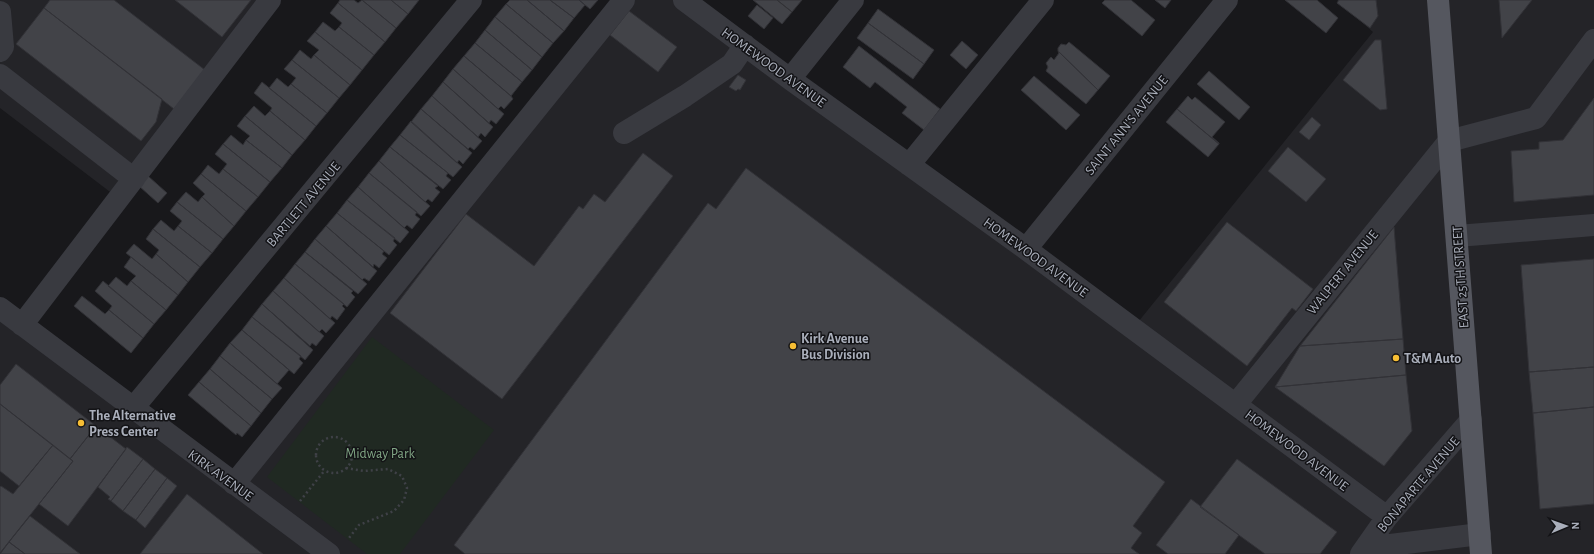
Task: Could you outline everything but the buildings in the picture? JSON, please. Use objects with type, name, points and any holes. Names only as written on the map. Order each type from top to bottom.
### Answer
[{"type":"main road","name":"EAST 25TH STREET","points":[[1438,0],[1481,544]]},
{"type":"street","points":[[22,325],[270,0]]},
{"type":"street","name":"BARTLETT AVENUE","points":[[134,407],[471,0]]},
{"type":"street","points":[[234,484],[624,0]]},
{"type":"street","name":"HOMEWOOD AVENUE","points":[[684,0],[790,79],[1026,249],[1388,517]]},
{"type":"street","points":[[790,79],[853,0]]},
{"type":"street","points":[[909,165],[1043,0]]},
{"type":"street","name":"SAINT ANN'S AVENUE","points":[[1026,249],[1227,0]]},
{"type":"street","points":[[0,12],[3,47],[0,50]]},
{"type":"street","points":[[1449,141],[1536,118],[1594,40]]},
{"type":"street","points":[[624,133],[685,96],[732,64],[745,45]]},
{"type":"street","points":[[0,75],[134,179]]},
{"type":"street","name":"WALPERT AVENUE","points":[[1236,404],[1449,141]]},
{"type":"street","points":[[1456,236],[1594,224]]},
{"type":"street","name":"KIRK AVENUE","points":[[0,308],[134,407],[175,441],[234,484],[337,548]]},
{"type":"street","name":"BONAPARTE AVENUE","points":[[1363,551],[1388,517],[1471,420]]},
{"type":"street","name":"BONAPARTE AVENUE","points":[[1363,551],[1481,544]]},
{"type":"path","points":[[337,548],[359,525],[394,511],[404,500],[407,488],[402,476],[388,469],[364,470],[346,468],[336,473],[325,470],[317,462],[316,450],[323,441],[334,437],[340,438],[349,446],[351,458],[346,468]]},
{"type":"path","points":[[297,505],[325,470]]},
{"type":"shaded area","points":[[0,0],[271,0],[118,198],[0,108]]},
{"type":"shaded area","points":[[620,0],[684,0],[1130,332],[1373,32],[1337,0],[1594,0],[1594,554],[0,554],[0,312],[239,495]]},
{"type":"green space","name":"Midway Park","points":[[372,337],[494,430],[400,554],[367,554],[267,477]]},
{"type":"place","name":"Kirk Avenue Bus Division","points":[[793,346]]},
{"type":"place","name":"T&M Auto","points":[[1396,358]]},
{"type":"place","name":"The Alternative Press Center","points":[[81,423]]}]
